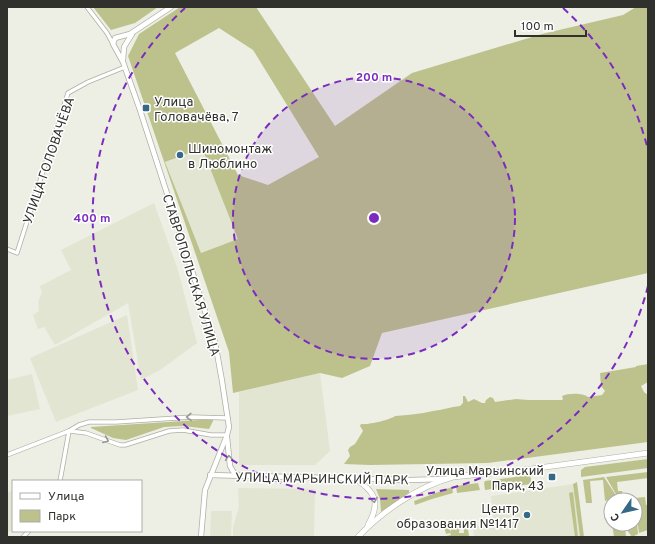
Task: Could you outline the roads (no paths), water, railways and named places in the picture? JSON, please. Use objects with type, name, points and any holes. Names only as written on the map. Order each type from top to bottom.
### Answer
[{"type":"main road","name":"УЛИЦА МАРЬИНСКИЙ ПАРК","points":[[443,480],[453,477],[531,469],[648,453]]},
{"type":"main road","points":[[354,478],[368,488],[374,496],[375,511],[365,530]]},
{"type":"main road","points":[[358,537],[380,515],[405,499],[443,480]]},
{"type":"street","points":[[87,7],[107,33],[116,49],[121,49],[125,46],[133,33]]},
{"type":"street","points":[[113,44],[114,40],[133,33],[171,7]]},
{"type":"street","points":[[107,33],[124,39],[125,46]]},
{"type":"street","name":"СТАВРОПОЛЬСКАЯ УЛИЦА","points":[[123,62],[122,55],[125,46]]},
{"type":"street","name":"СТАВРОПОЛЬСКАЯ УЛИЦА","points":[[116,49],[125,67],[140,110],[215,342],[228,418],[227,435],[204,490],[201,537]]},
{"type":"street","name":"УЛИЦА ГОЛОВАЧЁВА","points":[[7,249],[17,253],[68,93],[88,82],[125,67]]},
{"type":"street","points":[[7,455],[89,422],[116,422],[192,417],[228,418]]},
{"type":"street","points":[[69,431],[86,433],[120,445],[125,445],[169,431],[183,430],[211,435],[227,435],[230,466],[234,473],[240,476]]},
{"type":"street","points":[[60,480],[69,431]]},
{"type":"street","name":"УЛИЦА МАРЬИНСКИЙ ПАРК","points":[[210,475],[443,480]]},
{"type":"place","name":"Улица Головачёва, 7","points":[[146,108]]},
{"type":"place","name":"Шиномонтаж в Люблино","points":[[180,155]]},
{"type":"place","name":"Улица Марьинский Парк, 43","points":[[552,477]]},
{"type":"place","name":"Центр образования №1417","points":[[527,515]]}]
